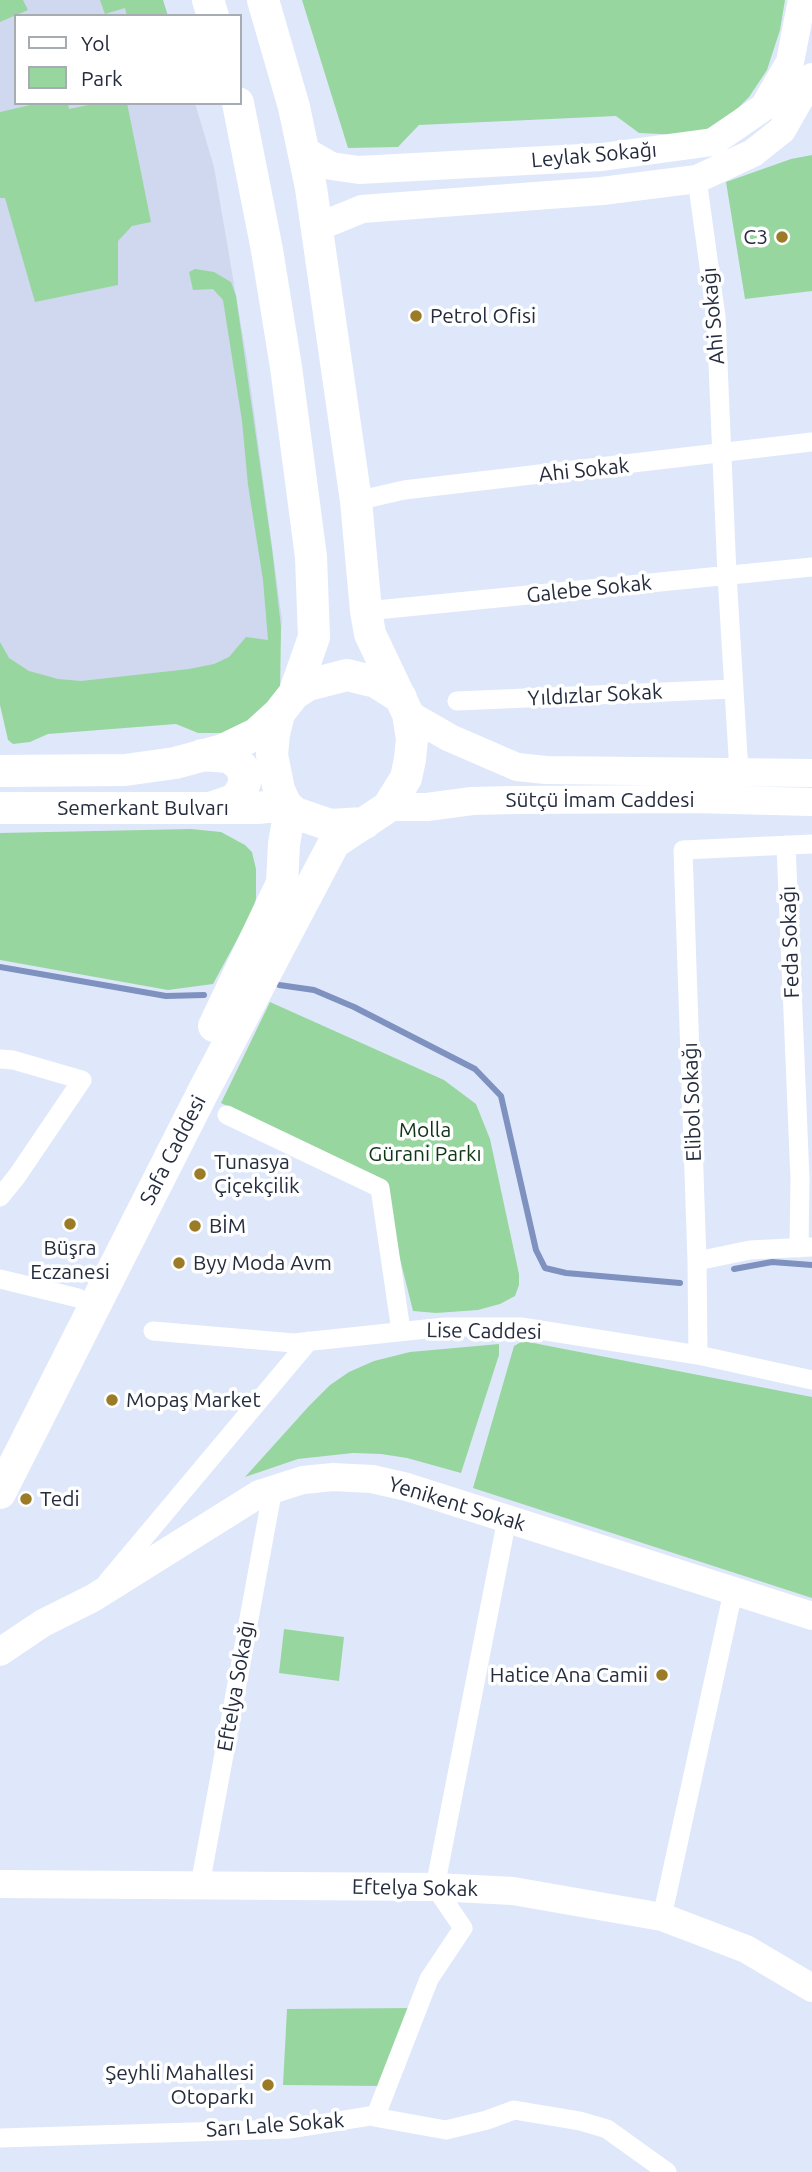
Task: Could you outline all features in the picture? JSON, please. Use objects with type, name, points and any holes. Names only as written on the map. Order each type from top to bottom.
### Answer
[{"type":"main road","points":[[238,105],[286,367],[311,557],[314,637],[274,733],[272,755],[279,790],[288,807],[308,819],[330,825],[377,815],[406,778],[412,739],[405,706],[370,634],[356,501],[318,228],[294,107],[263,0]]},
{"type":"main road","points":[[286,367],[311,383],[323,383],[339,377]]},
{"type":"main road","points":[[287,703],[308,685],[347,675],[376,682],[405,706]]},
{"type":"main road","name":"Semerkant Bulvarı","points":[[0,771],[125,770],[175,762],[223,750],[256,734],[287,703]]},
{"type":"main road","points":[[202,755],[229,757],[242,767],[245,783],[236,799],[209,808]]},
{"type":"main road","name":"Semerkant Bulvarı","points":[[0,808],[288,807]]},
{"type":"main road","name":"Safa Caddesi","points":[[0,1452],[269,913],[282,883],[288,807]]},
{"type":"main road","points":[[209,808],[242,814],[268,835],[284,863]]},
{"type":"main road","name":"Safa Caddesi","points":[[0,1493],[202,1092],[334,843],[377,815]]},
{"type":"street","name":"Leylak Sokağı","points":[[303,150],[331,166],[359,170],[602,157],[713,142],[764,107],[790,62],[802,0]]},
{"type":"street","name":"Leylak Sokağı","points":[[318,228],[362,209],[602,191],[697,179],[753,153],[782,130],[812,77]]},
{"type":"street","name":"Ahi Sokağı","points":[[697,179],[716,317],[739,772]]},
{"type":"street","name":"Ahi Sokak","points":[[356,501],[404,490],[812,443]]},
{"type":"street","name":"Galebe Sokak","points":[[366,611],[812,567]]},
{"type":"street","name":"Yıldızlar Sokak","points":[[457,701],[733,689]]},
{"type":"street","name":"Sütçü İmam Caddesi","points":[[405,706],[450,738],[517,767],[547,770],[812,773]]},
{"type":"street","name":"Sütçü İmam Caddesi","points":[[377,815],[472,801],[694,799],[812,802]]},
{"type":"street","points":[[786,845],[812,844]]},
{"type":"street","name":"Elibol Sokağı","points":[[698,1355],[683,849],[786,845]]},
{"type":"street","name":"Feda Sokağı","points":[[786,845],[806,1178],[805,1248]]},
{"type":"street","points":[[0,1059],[13,1060],[82,1080],[9,1175],[0,1197]]},
{"type":"street","points":[[227,1115],[380,1188],[401,1331]]},
{"type":"street","points":[[697,1261],[750,1250],[805,1248]]},
{"type":"street","points":[[0,1279],[78,1298]]},
{"type":"street","name":"Lise Caddesi","points":[[153,1331],[253,1341],[309,1341],[445,1327],[521,1327],[698,1355],[812,1380]]},
{"type":"street","points":[[93,1598],[309,1341]]},
{"type":"street","name":"Yenikent Sokak","points":[[0,1652],[43,1623],[93,1598],[258,1494],[303,1480],[333,1477],[372,1479],[407,1487],[812,1616]]},
{"type":"street","name":"Eftelya Sokağı","points":[[200,1885],[273,1488]]},
{"type":"street","points":[[435,1887],[507,1519]]},
{"type":"street","points":[[662,1917],[733,1592]]},
{"type":"street","name":"Yenikent Sokak","points":[[0,1631],[43,1623]]},
{"type":"street","name":"Eftelya Sokak","points":[[0,1884],[435,1887],[513,1891],[662,1917],[746,1949],[812,1988]]},
{"type":"street","name":"Sarı Lale Sokak","points":[[0,2138],[289,2129],[374,2117],[429,1979],[463,1927],[435,1887]]},
{"type":"street","points":[[374,2117],[446,2130],[514,2110],[580,2121],[607,2129],[667,2172]]},
{"type":"shaded area","points":[[0,0],[163,0],[167,14],[14,14],[14,105],[196,105],[214,167],[247,360],[282,620],[278,669],[0,701]]},
{"type":"green space","points":[[0,0],[23,0],[28,10],[0,22]]},
{"type":"green space","points":[[100,0],[163,0],[167,14],[126,14],[125,8],[105,14]]},
{"type":"green space","points":[[302,0],[785,0],[780,30],[767,70],[749,97],[734,112],[707,129],[680,135],[639,133],[616,116],[419,125],[398,147],[348,148]]},
{"type":"green space","points":[[30,105],[68,105],[69,109],[88,105],[127,105],[151,222],[132,226],[118,241],[118,285],[35,302],[5,198],[0,198],[0,112]]},
{"type":"green space","points":[[812,155],[812,291],[745,299],[726,182],[791,159]]},
{"type":"green space","points":[[195,269],[214,272],[231,282],[236,296],[281,627],[280,698],[276,706],[225,733],[198,733],[176,724],[48,734],[30,742],[13,744],[8,740],[0,705],[0,642],[9,658],[29,671],[58,679],[81,681],[214,664],[229,657],[246,637],[268,640],[263,580],[248,485],[242,421],[223,300],[213,289],[193,290],[189,272]]},
{"type":"green space","points":[[191,829],[221,832],[245,845],[252,852],[256,869],[256,899],[252,912],[213,984],[168,990],[0,960],[0,833]]},
{"type":"green space","name":"Molla Gürani Parkı","points":[[270,1002],[444,1080],[476,1104],[490,1139],[519,1274],[515,1296],[500,1304],[478,1310],[436,1313],[413,1311],[387,1207],[327,1153],[221,1103]]},
{"type":"green space","points":[[523,1341],[812,1397],[812,1598],[473,1488],[514,1346]]},
{"type":"green space","points":[[499,1344],[499,1355],[461,1473],[407,1458],[353,1453],[298,1459],[245,1477],[309,1406],[330,1385],[349,1372],[374,1361],[410,1352]]},
{"type":"green space","points":[[284,1629],[344,1637],[339,1681],[279,1673]]},
{"type":"green space","points":[[412,2008],[380,2086],[283,2085],[287,2009]]},
{"type":"waterway","points":[[0,967],[166,996],[204,995]]},
{"type":"waterway","points":[[279,985],[314,990],[354,1007],[475,1069],[501,1096],[536,1250],[545,1268],[566,1273],[680,1283]]},
{"type":"waterway","points":[[734,1269],[772,1262],[812,1265]]},
{"type":"place","name":"C3","points":[[782,237]]},
{"type":"place","name":"Petrol Ofisi","points":[[416,316]]},
{"type":"place","name":"Tunasya Çiçekçilik","points":[[200,1174]]},
{"type":"place","name":"Büşra Eczanesi","points":[[70,1224]]},
{"type":"place","name":"BİM","points":[[195,1226]]},
{"type":"place","name":"Byy Moda Avm","points":[[179,1263]]},
{"type":"place","name":"Mopaş Market","points":[[112,1400]]},
{"type":"place","name":"Tedi","points":[[26,1499]]},
{"type":"place","name":"Hatice Ana Camii","points":[[662,1675]]},
{"type":"place","name":"Şeyhli Mahallesi Otoparkı","points":[[268,2085]]}]
